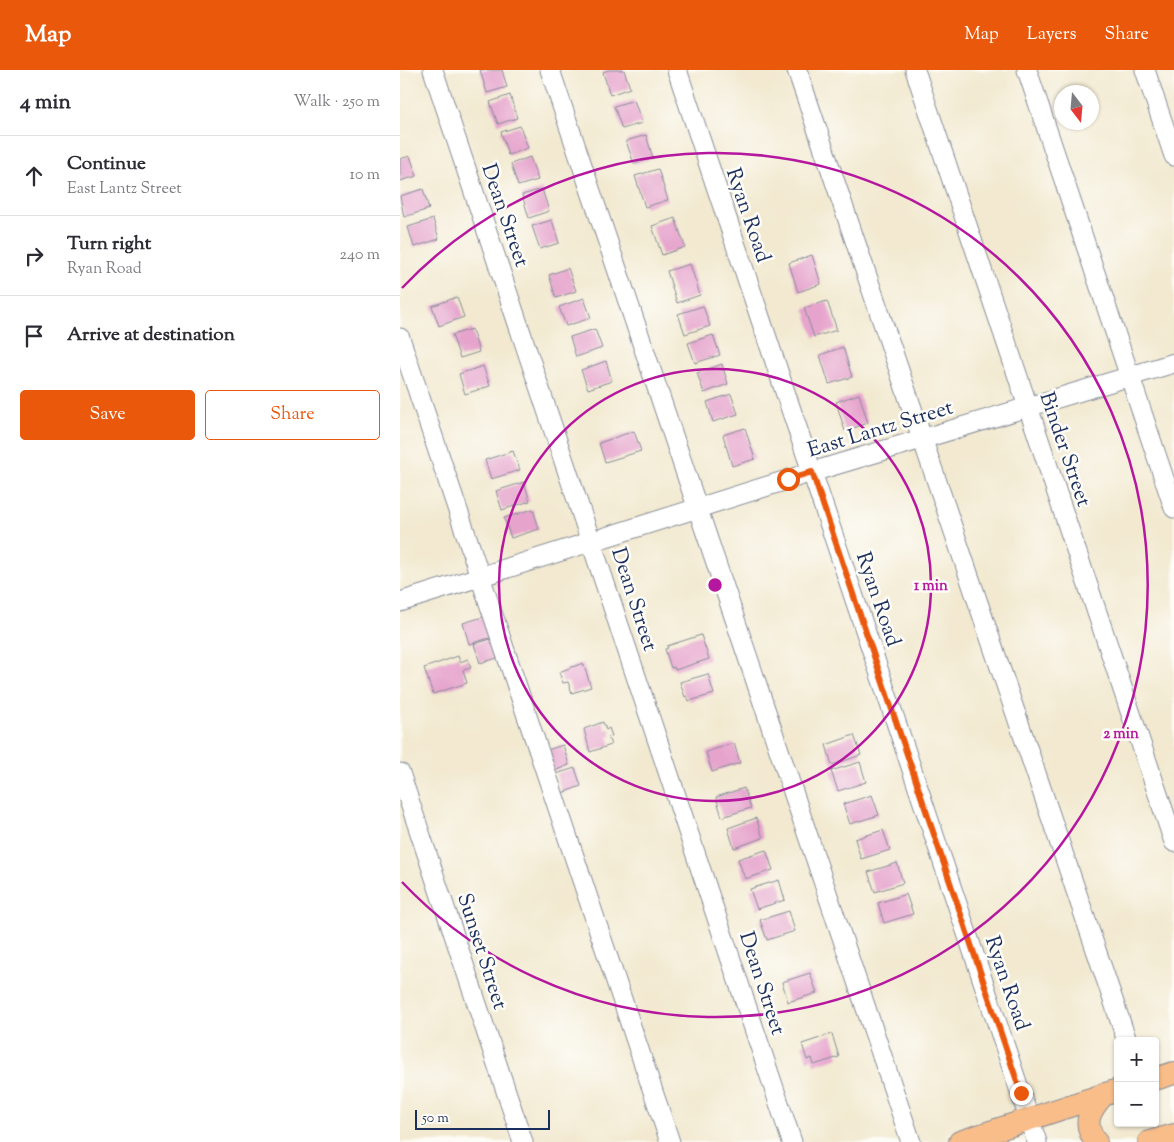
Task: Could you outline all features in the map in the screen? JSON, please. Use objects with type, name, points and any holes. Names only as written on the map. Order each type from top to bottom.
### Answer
[{"type":"main road","points":[[1159,1078],[1174,1073]]},
{"type":"main road","points":[[960,1142],[1111,1092]]},
{"type":"main road","points":[[1096,1142],[1090,1133],[1087,1121],[1092,1108],[1111,1092]]},
{"type":"main road","points":[[1150,1142],[1174,1135]]},
{"type":"street","name":"Dean Street","points":[[433,70],[792,1142]]},
{"type":"street","points":[[550,70],[911,1142]]},
{"type":"street","name":"Ryan Road","points":[[677,70],[1036,1142]]},
{"type":"street","points":[[797,70],[1126,1037]]},
{"type":"street","name":"Binder Street","points":[[915,70],[1174,842]]},
{"type":"street","points":[[1027,70],[1174,508]]},
{"type":"street","points":[[1145,70],[1174,156]]},
{"type":"street","points":[[400,338],[670,1142]]},
{"type":"street","name":"East Lantz Street","points":[[400,602],[812,472],[1174,363]]},
{"type":"street","name":"Sunset Street","points":[[400,773],[523,1142]]},
{"type":"building","points":[[480,70],[502,70],[507,87],[487,93]]},
{"type":"building","points":[[608,70],[624,70],[630,88],[610,95],[603,72]]},
{"type":"building","points":[[510,95],[517,118],[498,124],[490,102]]},
{"type":"building","points":[[634,100],[642,123],[622,129],[614,106]]},
{"type":"building","points":[[520,126],[528,148],[508,155],[501,132]]},
{"type":"building","points":[[646,135],[653,158],[634,164],[626,141]]},
{"type":"building","points":[[410,156],[417,176],[400,181],[400,159]]},
{"type":"building","points":[[530,157],[538,180],[518,186],[511,164]]},
{"type":"building","points":[[658,169],[668,200],[645,207],[635,176]]},
{"type":"building","points":[[423,189],[429,209],[404,217],[400,196]]},
{"type":"building","points":[[542,189],[549,211],[529,218],[522,195]]},
{"type":"building","points":[[675,218],[685,247],[662,255],[652,226]]},
{"type":"building","points":[[433,219],[439,239],[414,247],[408,227]]},
{"type":"building","points":[[552,220],[559,243],[540,249],[532,226]]},
{"type":"building","points":[[812,255],[821,284],[798,292],[789,263]]},
{"type":"building","points":[[690,264],[700,295],[677,303],[667,271]]},
{"type":"building","points":[[568,268],[576,291],[556,298],[549,275]]},
{"type":"building","points":[[457,297],[464,317],[439,326],[432,306]]},
{"type":"building","points":[[584,298],[591,318],[566,326],[559,307]]},
{"type":"building","points":[[827,301],[837,330],[814,337],[804,308]]},
{"type":"building","points":[[703,306],[710,326],[685,334],[678,314]]},
{"type":"building","points":[[472,329],[479,352],[460,358],[452,335]]},
{"type":"building","points":[[595,329],[602,348],[576,357],[570,337]]},
{"type":"building","points":[[713,335],[720,355],[695,363],[688,343]]},
{"type":"building","points":[[843,347],[852,377],[829,384],[820,355]]},
{"type":"building","points":[[606,361],[612,381],[588,389],[581,370]]},
{"type":"building","points":[[722,364],[728,384],[704,393],[697,373]]},
{"type":"building","points":[[483,366],[490,386],[465,394],[459,374]]},
{"type":"building","points":[[731,394],[738,414],[713,422],[707,402]]},
{"type":"building","points":[[859,394],[868,423],[845,431],[836,402]]},
{"type":"building","points":[[745,428],[755,459],[732,466],[723,435]]},
{"type":"building","points":[[634,431],[641,451],[605,462],[599,443]]},
{"type":"building","points":[[513,451],[520,470],[491,479],[485,460]]},
{"type":"building","points":[[524,482],[530,501],[502,510],[496,491]]},
{"type":"building","points":[[533,509],[539,529],[511,538],[504,518]]},
{"type":"building","points":[[486,616],[493,637],[469,644],[463,623]]},
{"type":"building","points":[[701,635],[709,659],[675,670],[674,667],[671,668],[665,649],[668,648],[667,646]]},
{"type":"building","points":[[494,638],[501,657],[480,663],[474,644]]},
{"type":"building","points":[[458,656],[460,662],[468,659],[471,668],[463,670],[467,683],[433,694],[424,668]]},
{"type":"building","points":[[583,663],[591,687],[572,693],[568,682],[563,683],[559,672]]},
{"type":"building","points":[[708,674],[714,694],[689,701],[687,696],[685,697],[680,682]]},
{"type":"building","points":[[603,722],[606,730],[609,728],[612,736],[608,737],[611,745],[590,752],[584,729]]},
{"type":"building","points":[[854,735],[861,755],[832,765],[826,745]]},
{"type":"building","points":[[734,743],[740,763],[712,772],[706,752]]},
{"type":"building","points":[[563,745],[569,765],[554,771],[547,750]]},
{"type":"building","points":[[860,762],[866,782],[838,791],[831,771]]},
{"type":"building","points":[[575,768],[581,786],[562,793],[556,774]]},
{"type":"building","points":[[744,788],[751,808],[722,817],[716,797]]},
{"type":"building","points":[[872,795],[879,815],[850,824],[843,804]]},
{"type":"building","points":[[756,818],[763,838],[734,848],[728,828]]},
{"type":"building","points":[[883,830],[890,850],[861,859],[855,839]]},
{"type":"building","points":[[766,850],[773,870],[745,879],[738,859]]},
{"type":"building","points":[[897,863],[903,883],[875,892],[868,872]]},
{"type":"building","points":[[779,880],[785,900],[757,909],[750,889]]},
{"type":"building","points":[[906,894],[913,914],[884,923],[878,903]]},
{"type":"building","points":[[789,911],[795,931],[767,940],[760,920]]},
{"type":"building","points":[[810,973],[817,993],[788,1002],[782,982]]},
{"type":"building","points":[[832,1034],[839,1057],[814,1065],[812,1058],[807,1060],[802,1044]]},
{"type":"route","points":[[788,479],[812,472],[1021,1093]]}]
